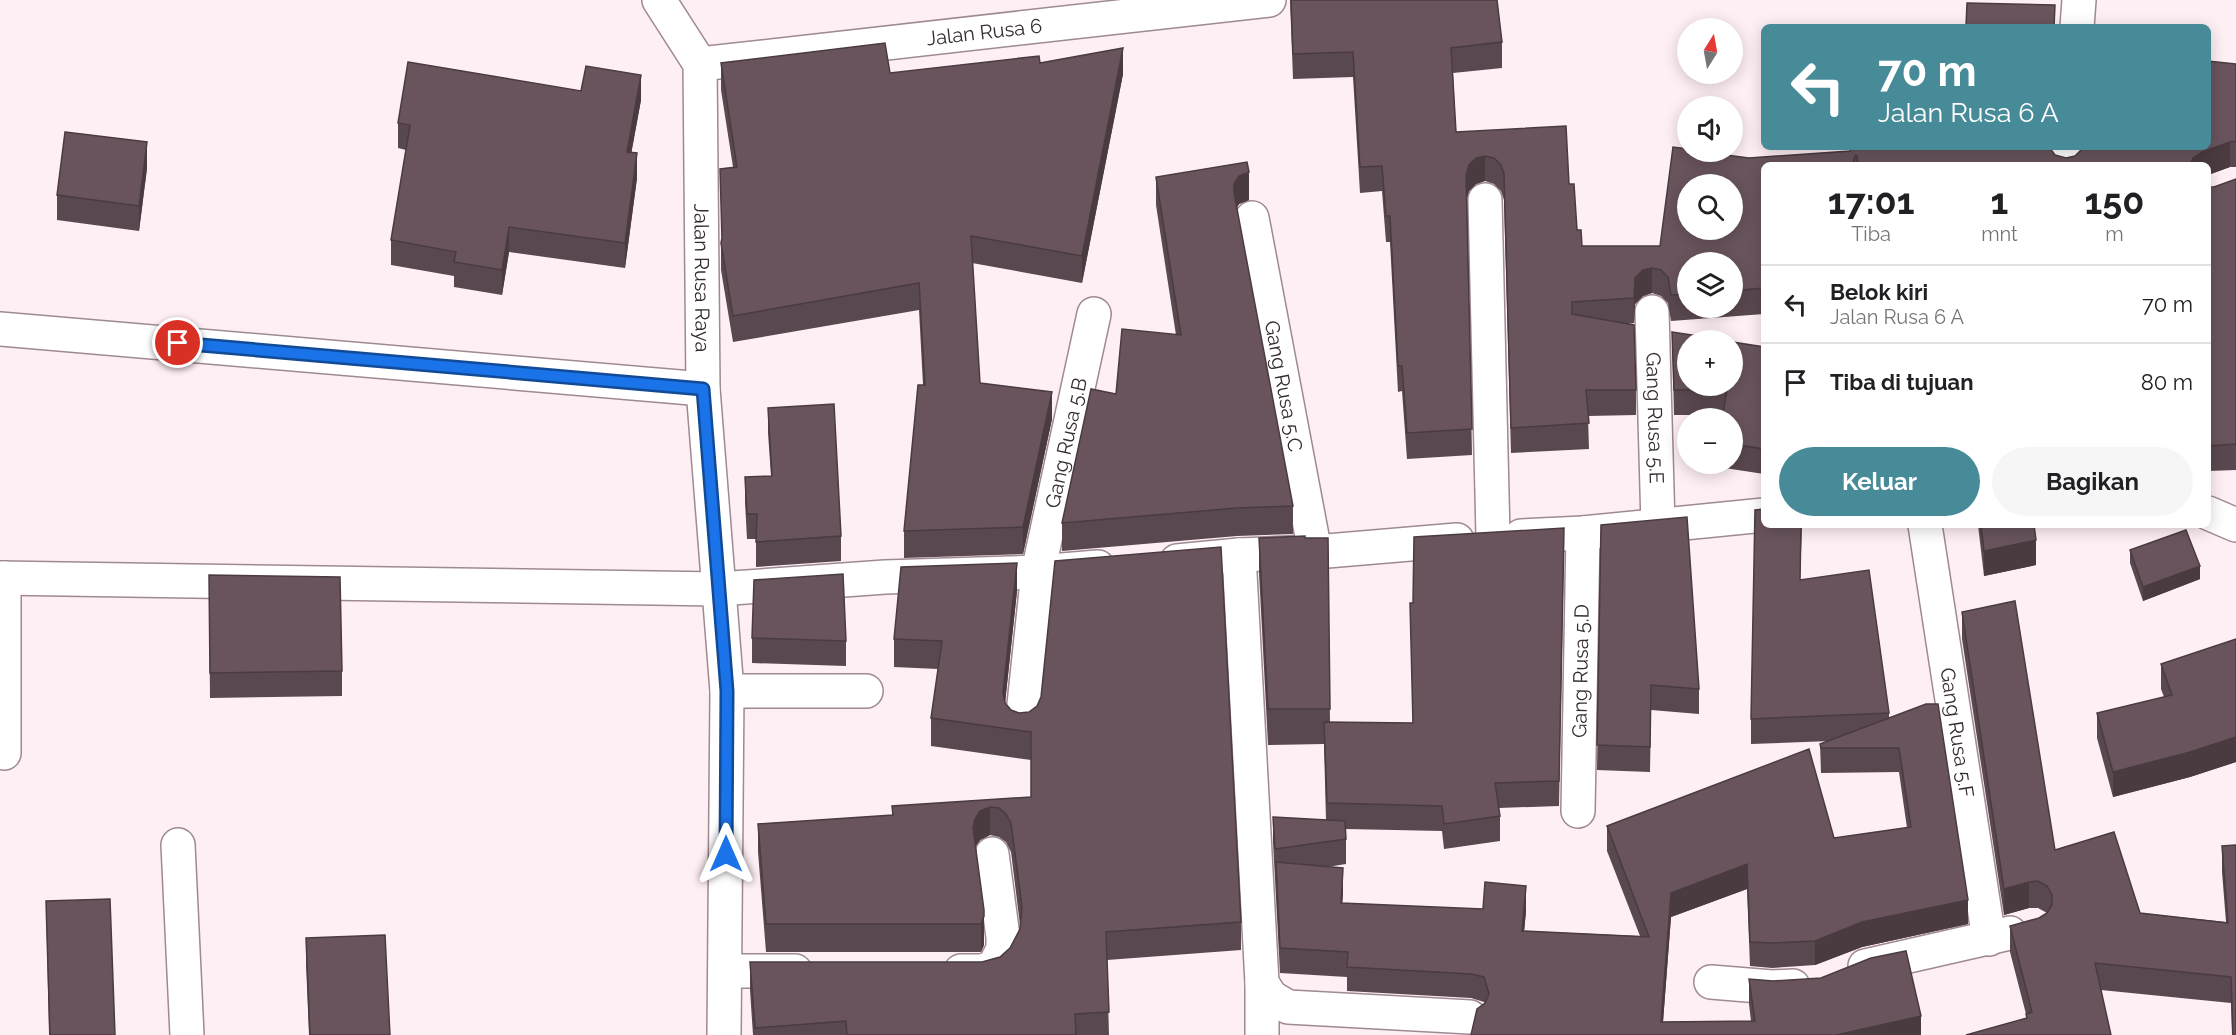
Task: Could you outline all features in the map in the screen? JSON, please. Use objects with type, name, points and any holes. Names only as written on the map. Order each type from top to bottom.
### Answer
[{"type":"street","points":[[659,0],[700,64]]},
{"type":"street","name":"Jalan Rusa 6","points":[[700,64],[1269,0]]},
{"type":"street","points":[[2077,24],[2079,0]]},
{"type":"street","name":"Jalan Rusa Raya","points":[[700,64],[703,389],[727,691],[724,1035]]},
{"type":"street","points":[[1485,200],[1493,537]]},
{"type":"street","name":"Gang Rusa 5.C","points":[[1252,218],[1315,552]]},
{"type":"street","name":"Gang Rusa 5.E","points":[[1652,312],[1658,525]]},
{"type":"street","name":"Gang Rusa 5.B","points":[[1022,723],[1038,572],[1094,314]]},
{"type":"street","points":[[0,329],[703,389]]},
{"type":"street","points":[[2211,514],[2236,525]]},
{"type":"street","points":[[4,753],[2,578],[718,589],[885,577],[1038,572],[1239,555],[1315,552],[1493,537],[1583,533],[1761,515]]},
{"type":"street","name":"Gang Rusa 5.F","points":[[1925,528],[1989,939]]},
{"type":"street","name":"Gang Rusa 5.D","points":[[1578,811],[1583,533]]},
{"type":"street","points":[[1239,555],[1262,983],[1262,1035]]},
{"type":"street","points":[[727,691],[866,691]]},
{"type":"street","points":[[178,844],[187,1035]]},
{"type":"street","points":[[935,971],[982,971],[994,967],[999,959],[1003,937],[993,855]]},
{"type":"street","points":[[1711,982],[1772,987],[1829,981],[1866,965],[1892,958],[1989,939],[2034,926]]},
{"type":"street","points":[[725,971],[830,971]]},
{"type":"street","points":[[1262,983],[1271,997],[1288,1007],[1470,1017]]},
{"type":"building","points":[[1291,0],[1497,0],[1502,42],[1451,48],[1456,132],[1566,126],[1569,184],[1574,184],[1577,230],[1581,230],[1582,246],[1660,246],[1673,147],[1677,148],[1677,162],[1743,162],[1743,157],[1850,150],[2051,150],[2055,155],[2066,158],[2075,156],[2081,150],[2208,150],[2193,158],[2191,162],[1858,162],[1857,156],[1855,156],[1854,162],[1761,162],[1761,288],[1743,290],[1743,252],[1677,252],[1677,295],[1671,295],[1668,277],[1661,270],[1652,268],[1643,270],[1635,278],[1634,298],[1572,302],[1572,314],[1634,325],[1636,390],[1586,390],[1589,423],[1511,428],[1504,174],[1501,165],[1494,158],[1485,156],[1476,158],[1469,165],[1466,175],[1472,429],[1407,433],[1402,366],[1398,366],[1390,216],[1386,216],[1382,166],[1360,167],[1353,52],[1293,54]]},
{"type":"building","points":[[1967,3],[2055,5],[2054,24],[1966,24]]},
{"type":"building","points":[[885,43],[890,73],[1039,56],[1040,63],[1123,48],[1082,256],[971,236],[980,383],[1052,392],[1023,527],[904,531],[918,385],[925,385],[919,283],[733,316],[721,243],[720,169],[737,167],[721,63]]},
{"type":"building","points":[[2211,61],[2236,64],[2236,141],[2211,149]]},
{"type":"building","points":[[408,62],[581,91],[586,66],[641,75],[627,152],[637,153],[625,243],[509,227],[502,270],[454,262],[456,252],[391,240],[410,125],[398,123]]},
{"type":"building","points":[[65,132],[147,142],[139,206],[57,195]]},
{"type":"building","points":[[1247,162],[1249,172],[1239,176],[1234,184],[1234,193],[1293,506],[1237,508],[1062,523],[1091,389],[1116,394],[1122,329],[1181,335],[1156,177]]},
{"type":"building","points":[[2236,179],[2236,444],[2211,446],[2211,187]]},
{"type":"building","points":[[1672,332],[1677,333],[1677,390],[1674,390]]},
{"type":"building","points":[[1743,344],[1761,347],[1761,449],[1743,446],[1743,408],[1724,408],[1726,396],[1743,396]]},
{"type":"building","points":[[834,404],[841,536],[756,542],[757,514],[747,514],[745,477],[772,476],[768,408]]},
{"type":"building","points":[[1761,509],[1761,528],[1801,528],[1800,580],[1869,570],[1889,713],[1751,719],[1755,510]]},
{"type":"building","points":[[1687,517],[1699,689],[1651,685],[1650,747],[1597,745],[1601,525]]},
{"type":"building","points":[[1564,528],[1559,781],[1495,783],[1500,816],[1444,824],[1442,806],[1327,803],[1324,722],[1413,723],[1410,603],[1413,603],[1414,537]]},
{"type":"building","points":[[1981,528],[2034,528],[2036,540],[1984,551]]},
{"type":"building","points":[[2186,530],[2200,566],[2143,587],[2130,550]]},
{"type":"building","points":[[1305,536],[1305,538],[1328,538],[1330,709],[1268,709],[1259,538]]},
{"type":"building","points":[[1221,547],[1241,922],[1106,932],[1109,1012],[1075,1014],[1076,1035],[847,1035],[846,1021],[755,1028],[750,962],[982,962],[1000,957],[1010,948],[1020,929],[1022,907],[1011,823],[999,808],[990,807],[980,811],[973,828],[984,910],[981,924],[766,924],[758,824],[893,815],[892,806],[1031,797],[1031,732],[931,718],[942,641],[894,639],[901,567],[1017,563],[1003,693],[1005,703],[1011,710],[1019,713],[1029,712],[1037,706],[1041,697],[1055,561]]},
{"type":"building","points":[[843,574],[846,641],[752,638],[754,580]]},
{"type":"building","points":[[209,575],[340,577],[342,671],[210,673]]},
{"type":"building","points":[[2015,601],[2055,850],[2114,832],[2140,913],[2228,923],[2222,846],[2236,845],[2236,1035],[2233,1035],[2231,977],[2095,963],[2111,1035],[1966,1035],[2027,1018],[2026,1014],[2032,1012],[2010,926],[2039,918],[2047,913],[2052,905],[2052,895],[2047,886],[2038,881],[2004,889],[1962,612]]},
{"type":"building","points":[[2236,639],[2236,737],[2190,752],[2113,772],[2097,713],[2172,695],[2161,664]]},
{"type":"building","points":[[1926,704],[1938,704],[1968,900],[1862,922],[1815,941],[1772,943],[1750,942],[1747,864],[1671,893],[1661,1022],[1755,1021],[1749,979],[1773,981],[1821,978],[1871,958],[1906,951],[1921,1016],[1836,1035],[1471,1035],[1477,1009],[1485,1003],[1489,994],[1484,977],[1471,974],[1347,967],[1348,952],[1280,948],[1276,862],[1343,868],[1341,903],[1483,909],[1485,882],[1526,886],[1522,931],[1649,937],[1607,826],[1809,749],[1834,838],[1911,827],[1899,748],[1821,748],[1820,744]]},
{"type":"building","points":[[1273,817],[1345,821],[1346,839],[1275,849]]},
{"type":"building","points":[[110,899],[115,1035],[50,1035],[46,901]]},
{"type":"building","points":[[385,935],[390,1035],[310,1035],[306,938]]},
{"type":"route","points":[[178,343],[703,389],[727,691],[726,854]]}]
